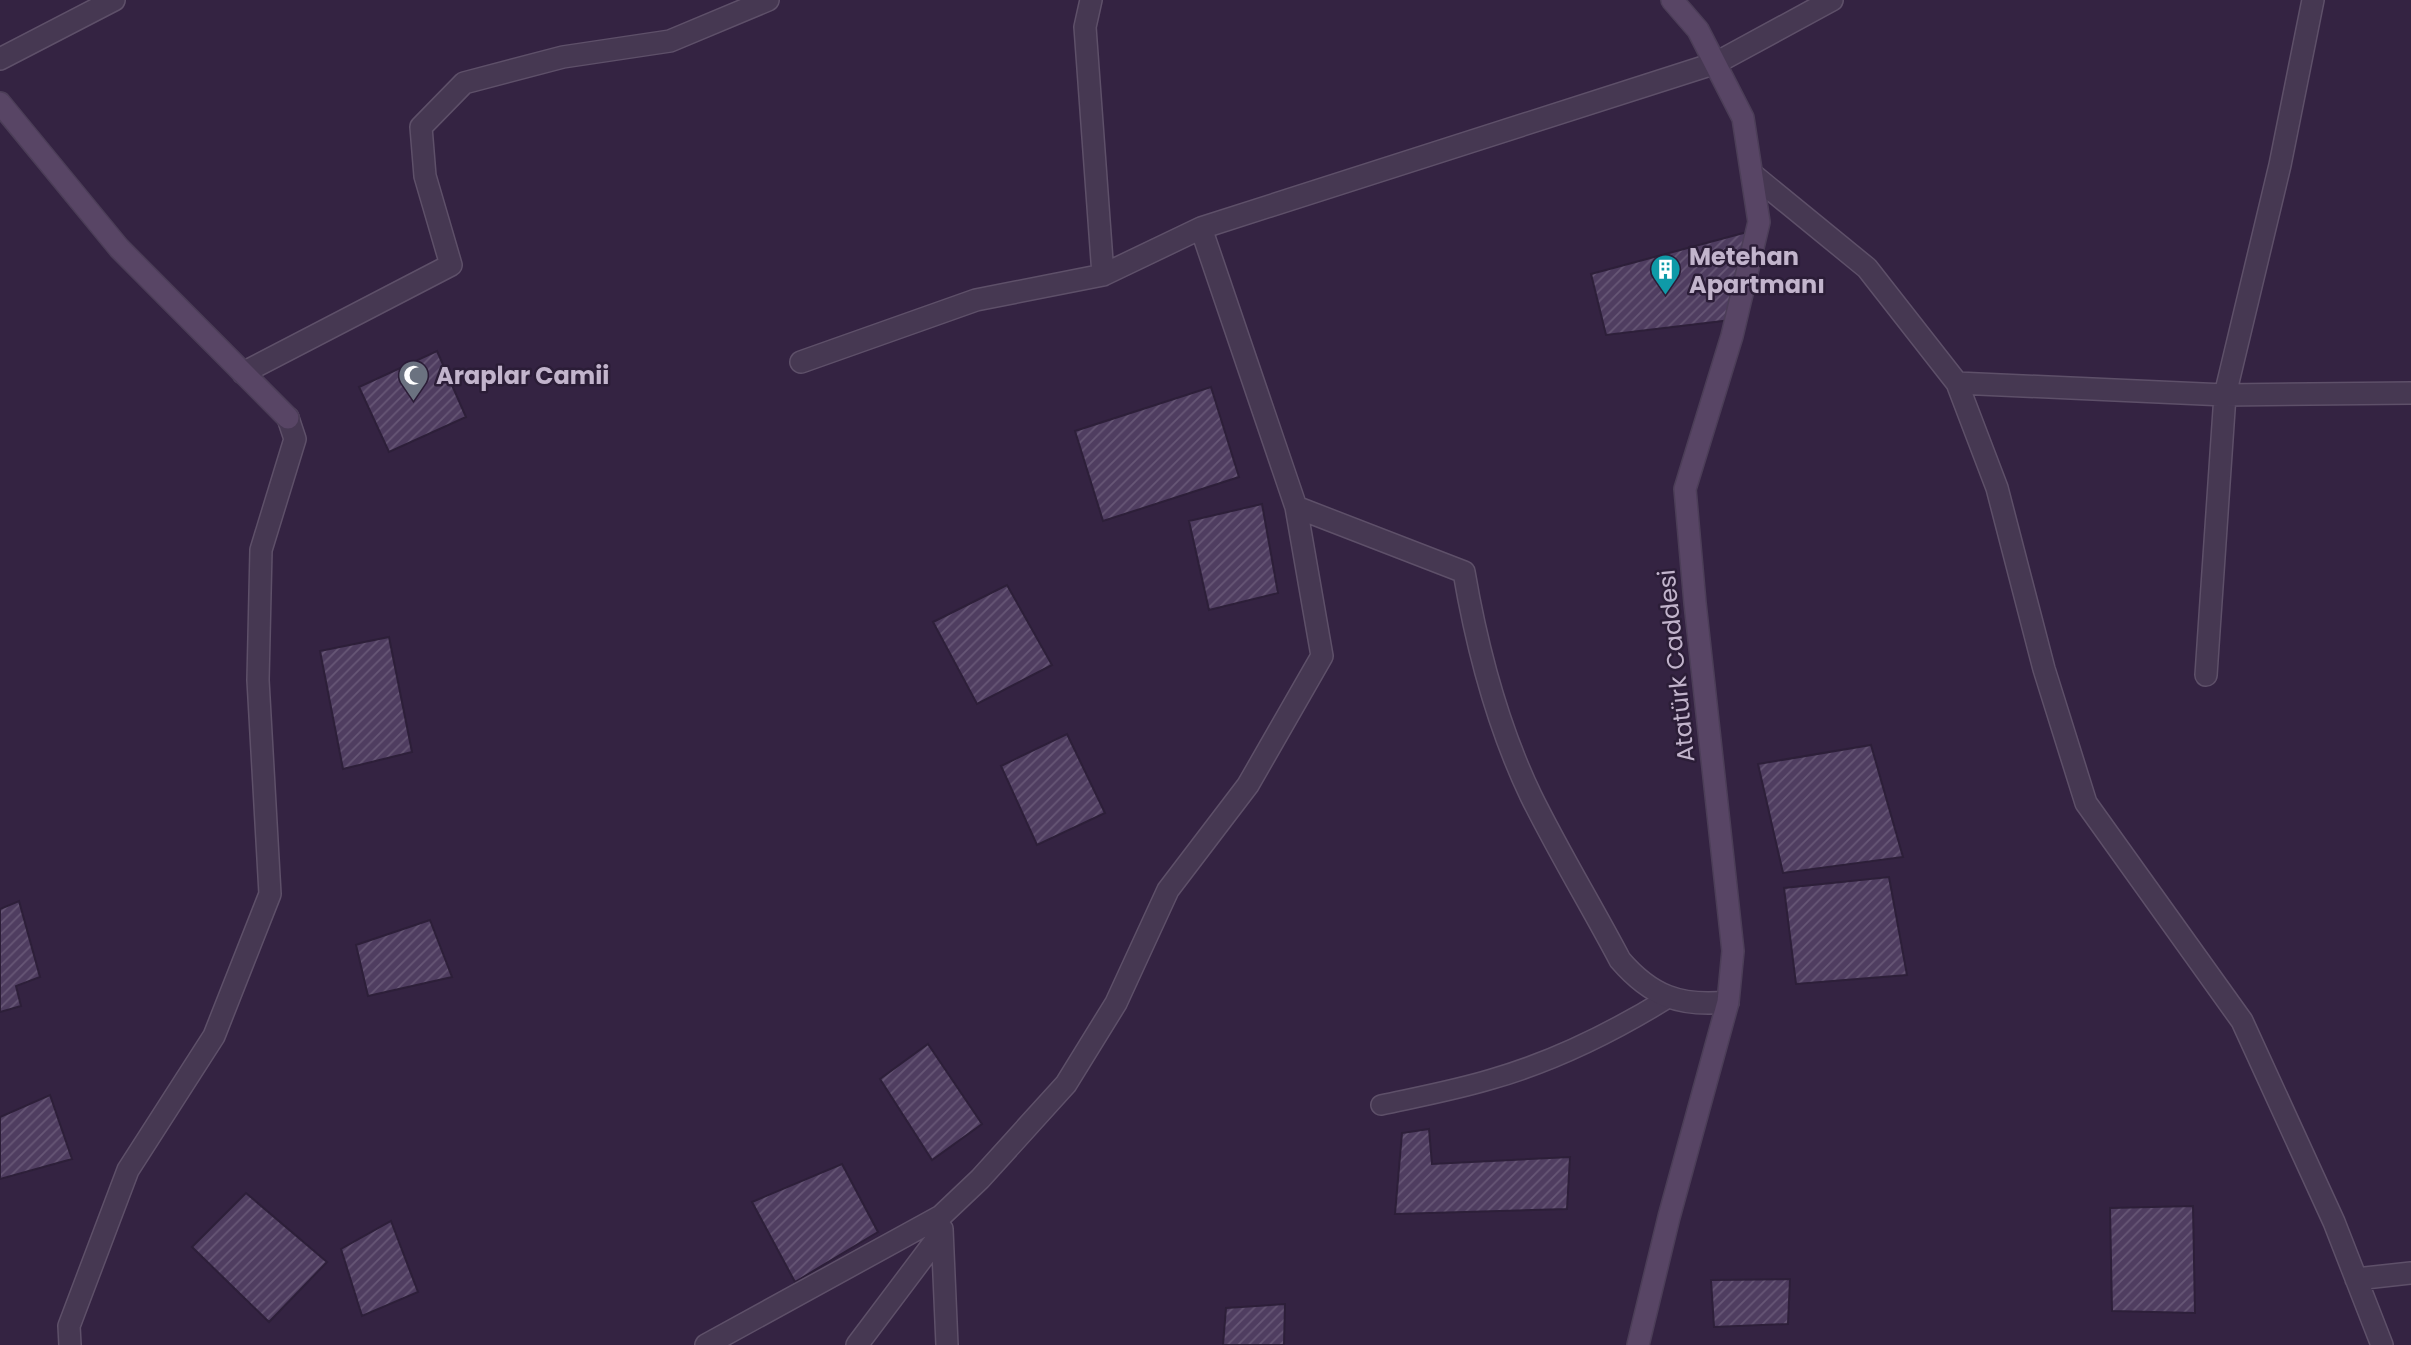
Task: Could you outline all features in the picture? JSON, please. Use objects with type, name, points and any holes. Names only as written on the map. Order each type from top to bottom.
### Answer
[{"type":"main road","name":"Atatürk Caddesi","points":[[1638,1345],[1669,1217],[1728,1002],[1732,951],[1685,489],[1732,336],[1759,222],[1743,118],[1698,30],[1672,0]]},
{"type":"main road","points":[[0,103],[119,248],[288,418]]},
{"type":"street","points":[[0,59],[114,0]]},
{"type":"street","points":[[243,373],[451,265],[425,176],[421,127],[464,83],[563,57],[670,41],[768,0]]},
{"type":"street","points":[[1091,0],[1085,27],[1103,275]]},
{"type":"street","points":[[801,362],[976,300],[1103,275],[1200,228],[1716,63],[1832,0]]},
{"type":"street","points":[[2206,675],[2225,395],[2280,165],[2313,0]]},
{"type":"street","points":[[1752,174],[1867,268],[1957,383],[1997,488],[2044,669],[2086,803],[2242,1021],[2334,1222],[2382,1345]]},
{"type":"street","points":[[857,1345],[941,1224],[1066,1084],[1116,1003],[1167,891],[1248,785],[1322,656],[1296,506],[1200,228]]},
{"type":"street","points":[[1957,383],[2225,395],[2411,393]]},
{"type":"street","points":[[70,1345],[69,1326],[128,1170],[214,1036],[270,894],[258,680],[261,550],[295,439],[288,418]]},
{"type":"street","points":[[1296,506],[1464,572],[1472,624],[1510,746],[1531,795],[1620,960],[1634,976],[1668,998],[1688,1003],[1728,1002]]},
{"type":"street","points":[[706,1345],[941,1224]]},
{"type":"street","points":[[941,1224],[947,1345]]},
{"type":"street","points":[[2356,1279],[2411,1273]]},
{"type":"lane","points":[[1381,1105],[1492,1079],[1544,1062],[1595,1040],[1668,998]]},
{"type":"building","name":"Metehan Apartmanı","points":[[1751,231],[1731,320],[1606,335],[1591,274]]},
{"type":"building","name":"Araplar Camii","points":[[437,351],[466,417],[389,452],[359,387]]},
{"type":"building","points":[[1211,387],[1239,477],[1103,521],[1075,431]]},
{"type":"building","points":[[1262,504],[1278,593],[1209,610],[1189,521]]},
{"type":"building","points":[[1007,585],[1052,665],[977,704],[933,622]]},
{"type":"building","points":[[389,637],[412,752],[343,769],[320,651]]},
{"type":"building","points":[[1067,734],[1105,813],[1037,845],[1001,766]]},
{"type":"building","points":[[1871,745],[1903,857],[1783,873],[1758,764]]},
{"type":"building","points":[[1889,877],[1907,975],[1796,984],[1784,888]]},
{"type":"building","points":[[19,901],[40,977],[16,986],[21,1006],[0,1012],[0,909]]},
{"type":"building","points":[[430,920],[452,977],[368,996],[356,945]]},
{"type":"building","points":[[928,1044],[982,1124],[932,1160],[880,1079]]},
{"type":"building","points":[[50,1095],[72,1159],[0,1179],[0,1117]]},
{"type":"building","points":[[1429,1129],[1432,1164],[1570,1157],[1567,1209],[1395,1214],[1402,1133]]},
{"type":"building","points":[[842,1164],[878,1232],[795,1282],[752,1202]]},
{"type":"building","points":[[246,1193],[327,1262],[269,1322],[192,1247]]},
{"type":"building","points":[[2193,1206],[2195,1313],[2112,1311],[2110,1208]]},
{"type":"building","points":[[391,1221],[418,1292],[362,1316],[341,1249]]},
{"type":"building","points":[[1790,1279],[1788,1324],[1714,1327],[1711,1280]]},
{"type":"building","points":[[1285,1304],[1284,1345],[1223,1345],[1226,1308]]},
{"type":"place","name":"Metehan Apartmanı","points":[[1666,297]]},
{"type":"place","name":"Araplar Camii","points":[[413,402]]}]
